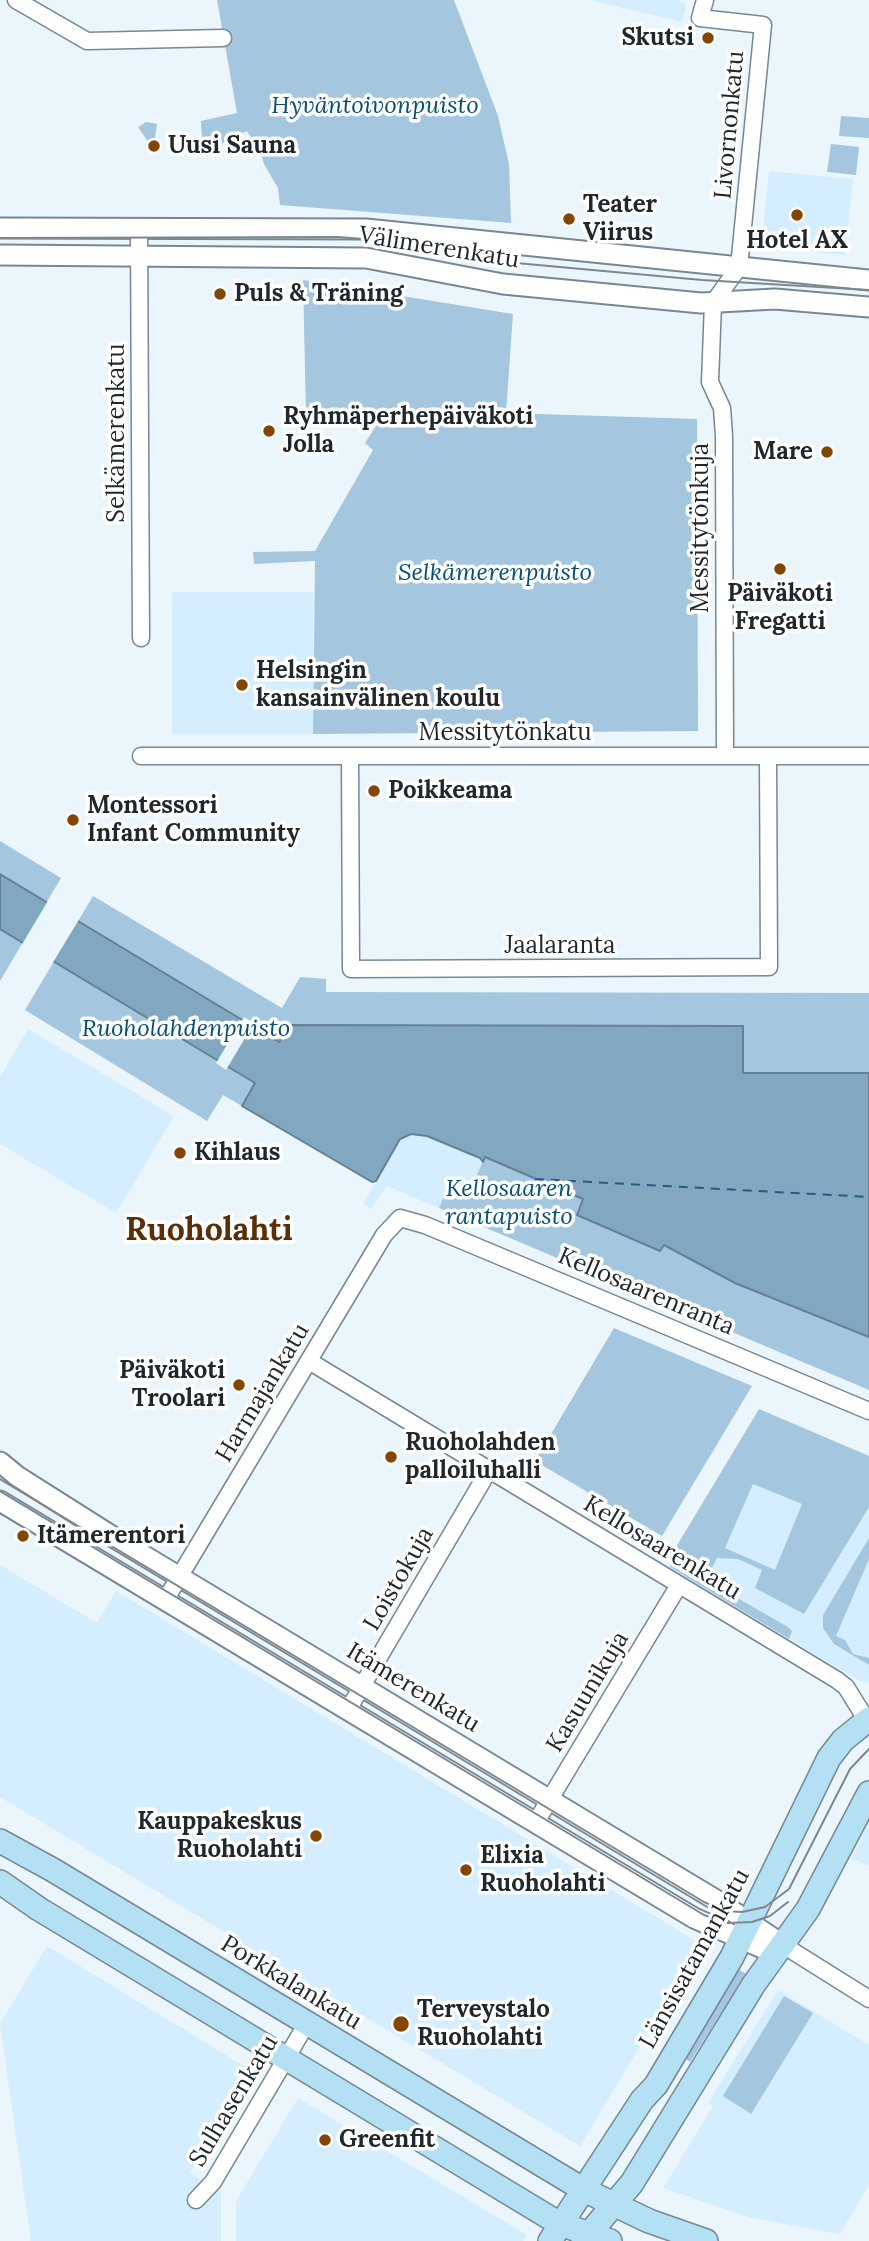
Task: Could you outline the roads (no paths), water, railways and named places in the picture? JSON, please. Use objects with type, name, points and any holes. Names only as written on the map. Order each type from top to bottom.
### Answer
[{"type":"main road","name":"Länsisatamankatu","points":[[555,2232],[668,2064],[743,1930],[829,1758],[843,1740],[868,1721]]},
{"type":"main road","points":[[0,1882],[39,1909],[288,2059],[555,2232],[594,2239],[613,2205],[632,2183],[700,2069],[787,1952],[869,1793]]},
{"type":"main road","name":"Porkkalankatu","points":[[0,1842],[53,1870],[584,2190],[613,2205],[706,2241]]},
{"type":"street","points":[[16,0],[87,41],[223,38]]},
{"type":"street","name":"Livornonkatu","points":[[705,0],[700,18],[763,25],[739,267]]},
{"type":"street","name":"Välimerenkatu","points":[[0,228],[313,228],[395,231],[869,280]]},
{"type":"street","name":"Selkämerenkatu","points":[[139,228],[141,638]]},
{"type":"street","name":"Välimerenkatu","points":[[0,255],[366,258],[503,284],[713,303],[775,299],[869,307]]},
{"type":"street","points":[[713,303],[739,267]]},
{"type":"street","name":"Messitytönkuja","points":[[713,303],[710,383],[722,408],[724,436],[725,756]]},
{"type":"street","name":"Messitytönkatu","points":[[141,755],[869,756]]},
{"type":"street","name":"Jaalaranta","points":[[350,757],[351,969],[443,969],[769,967],[768,756]]},
{"type":"street","name":"Harmajankatu","points":[[166,1599],[393,1222],[405,1217]]},
{"type":"street","name":"Kellosaarenranta","points":[[405,1217],[869,1411]]},
{"type":"street","name":"Kellosaarenkatu","points":[[309,1361],[837,1680],[846,1687],[868,1721]]},
{"type":"street","name":"Itämerenkatu","points":[[0,1462],[17,1476],[179,1577],[550,1800],[743,1930],[869,1999]]},
{"type":"street","name":"Loistokuja","points":[[348,1710],[489,1470]]},
{"type":"street","points":[[0,1501],[348,1710]]},
{"type":"street","name":"Kasuunikuja","points":[[530,1818],[550,1800],[679,1585]]},
{"type":"street","name":"Itämerenkatu","points":[[348,1710],[694,1918],[743,1930]]},
{"type":"street","name":"Sulhasenkatu","points":[[196,2200],[213,2182],[307,2023]]},
{"type":"tram line","points":[[0,238],[338,237],[377,240],[505,262],[702,280],[869,290]]},
{"type":"tram line","points":[[0,1479],[704,1902],[724,1911],[742,1912],[765,1907],[789,1889],[850,1769],[869,1749]]},
{"type":"tram line","points":[[0,1491],[704,1915],[727,1923],[752,1922],[770,1916],[788,1902]]},
{"type":"place","name":"Skutsi","points":[[708,38]]},
{"type":"place","name":"Uusi Sauna","points":[[154,146]]},
{"type":"place","name":"Hotel AX","points":[[797,215]]},
{"type":"place","name":"Teater Viirus","points":[[569,219]]},
{"type":"place","name":"Puls & Träning","points":[[220,294]]},
{"type":"place","name":"Ryhmäperhepäiväkoti Jolla","points":[[269,431]]},
{"type":"place","name":"Mare","points":[[827,452]]},
{"type":"place","name":"Päiväkoti Fregatti","points":[[780,569]]},
{"type":"place","name":"Helsingin kansainvälinen koulu","points":[[242,685]]},
{"type":"place","name":"Poikkeama","points":[[374,791]]},
{"type":"place","name":"Montessori Infant Community","points":[[73,820]]},
{"type":"place","name":"Kihlaus","points":[[180,1153]]},
{"type":"place","name":"Päiväkoti Troolari","points":[[239,1385]]},
{"type":"place","name":"Ruoholahden palloiluhalli","points":[[391,1457]]},
{"type":"place","name":"Itämerentori","points":[[23,1536]]},
{"type":"place","name":"Kauppakeskus Ruoholahti","points":[[316,1836]]},
{"type":"place","name":"Elixia Ruoholahti","points":[[466,1870]]},
{"type":"place","name":"Terveystalo Ruoholahti","points":[[401,2024]]},
{"type":"place","name":"Greenfit","points":[[325,2140]]},
{"type":"district","name":"Ruoholahti","points":[[209,1231]]},
{"type":"park label","name":"Hyväntoivonpuisto","points":[[375,106]]},
{"type":"park label","name":"Selkämerenpuisto","points":[[495,573]]},
{"type":"park label","name":"Ruoholahdenpuisto","points":[[186,1029]]},
{"type":"park label","name":"Kellosaaren rantapuisto","points":[[509,1203]]}]
